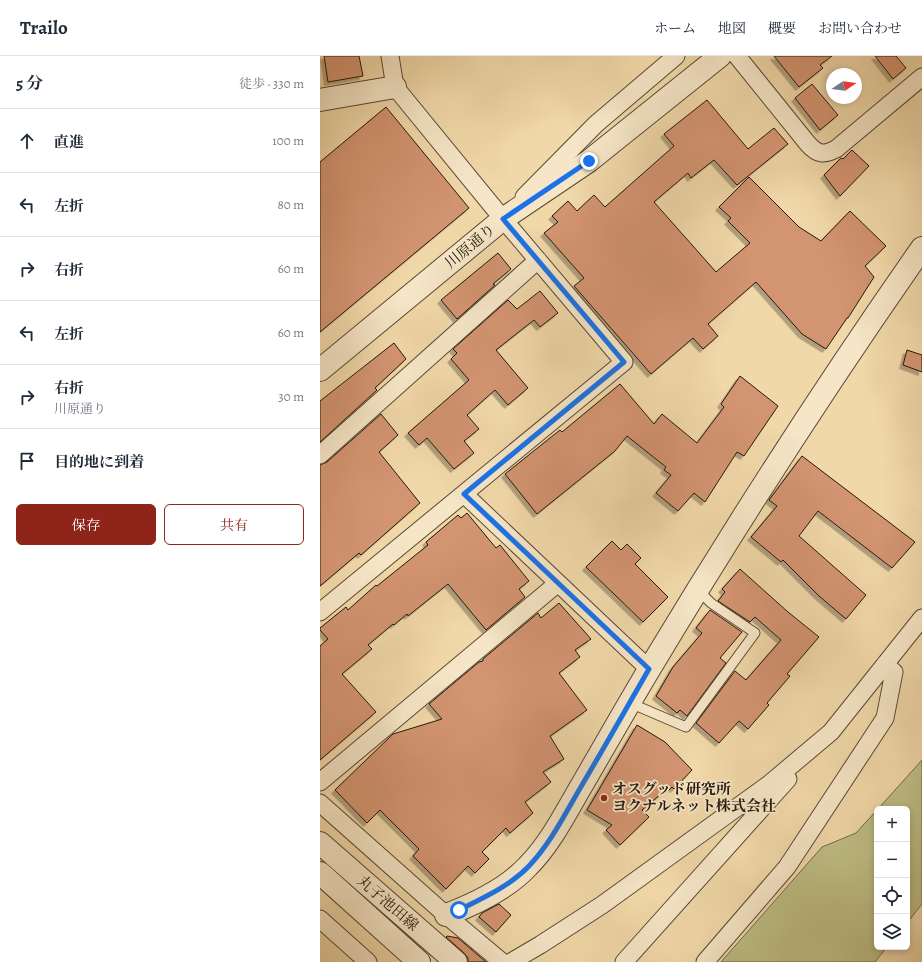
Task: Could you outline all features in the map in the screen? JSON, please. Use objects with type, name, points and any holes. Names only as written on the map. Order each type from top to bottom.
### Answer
[{"type":"street","points":[[320,612],[624,362],[503,219],[395,87],[390,56]]},
{"type":"street","points":[[503,219],[596,124],[676,56]]},
{"type":"street","name":"川原通り","points":[[320,370],[503,219],[589,161],[720,56]]},
{"type":"street","points":[[737,56],[808,144],[815,151],[823,153],[829,153],[836,149],[922,77]]},
{"type":"street","points":[[320,100],[395,87]]},
{"type":"street","points":[[446,915],[489,895],[528,867],[554,832],[649,669],[698,590],[862,334],[922,248]]},
{"type":"street","points":[[320,455],[538,260]]},
{"type":"street","points":[[464,494],[649,669]]},
{"type":"street","points":[[320,782],[558,583]]},
{"type":"street","points":[[624,962],[831,732],[922,618]]},
{"type":"street","points":[[705,962],[787,867],[885,718],[894,672],[885,664]]},
{"type":"street","points":[[512,962],[602,905],[634,882],[768,785],[831,732]]},
{"type":"street","points":[[320,803],[446,915],[502,962]]},
{"type":"street","name":"丸子池田線","points":[[320,843],[456,962]]},
{"type":"street","name":"丸子池田線","points":[[320,873],[419,962]]},
{"type":"street","points":[[320,919],[368,962]]},
{"type":"lane","points":[[630,703],[686,727],[755,633],[710,603],[698,590]]},
{"type":"green space","points":[[922,760],[922,904],[910,919],[910,806],[881,806]]},
{"type":"green space","points":[[874,813],[874,950],[885,950],[875,962],[721,962],[822,847],[856,833]]},
{"type":"building","points":[[324,56],[359,56],[363,76],[328,82]]},
{"type":"building","points":[[774,56],[832,56],[820,65],[823,68],[799,87]]},
{"type":"building","points":[[875,56],[896,56],[906,68],[893,79]]},
{"type":"building","points":[[812,84],[826,101],[826,104],[829,104],[838,115],[820,130],[795,98]]},
{"type":"building","points":[[707,100],[748,149],[774,128],[788,144],[737,185],[714,160],[691,178],[688,173],[654,202],[716,272],[750,243],[728,221],[731,218],[719,207],[749,177],[799,227],[821,241],[850,211],[886,246],[865,266],[874,277],[826,349],[802,334],[756,282],[708,324],[718,336],[703,349],[693,338],[651,374],[574,286],[584,278],[544,233],[558,222],[552,216],[568,201],[577,211],[594,195],[605,207],[674,146],[664,134]]},
{"type":"building","points":[[386,107],[469,208],[320,332],[320,162]]},
{"type":"building","points":[[852,150],[869,166],[840,196],[824,175],[841,158],[843,159]]},
{"type":"building","points":[[498,253],[511,269],[493,284],[495,285],[457,319],[441,300]]},
{"type":"building","points":[[540,291],[558,313],[540,327],[534,320],[496,350],[528,388],[508,405],[495,390],[467,415],[479,429],[464,441],[474,453],[454,469],[427,438],[419,445],[408,433],[469,380],[451,359],[457,353],[453,349],[508,300],[517,309]]},
{"type":"building","points":[[394,343],[406,359],[375,388],[377,390],[320,442],[320,401]]},
{"type":"building","points":[[907,350],[922,355],[922,372],[903,365]]},
{"type":"building","points":[[740,376],[778,406],[744,456],[737,452],[705,502],[694,493],[678,511],[656,493],[671,475],[664,470],[666,467],[627,436],[615,451],[537,514],[505,474],[560,430],[562,432],[620,384],[654,424],[662,414],[697,443],[724,407],[721,404]]},
{"type":"building","points":[[381,414],[398,435],[379,452],[420,503],[361,555],[359,553],[320,586],[320,465],[327,462]]},
{"type":"building","points":[[802,456],[915,542],[892,568],[818,511],[799,536],[866,595],[846,619],[819,596],[783,560],[781,562],[751,537],[777,506],[769,500]]},
{"type":"building","points":[[467,513],[496,548],[500,545],[529,581],[519,589],[525,597],[486,630],[448,584],[408,616],[407,614],[394,625],[393,624],[368,645],[372,649],[342,674],[376,712],[320,760],[320,646],[328,639],[320,628],[346,607],[348,610],[376,585],[377,586],[428,545],[426,542],[458,515],[461,518]]},
{"type":"building","points":[[612,541],[621,550],[627,544],[641,558],[635,564],[668,597],[643,622],[586,567]]},
{"type":"building","points":[[740,569],[788,612],[819,637],[787,674],[790,676],[767,703],[769,705],[748,729],[739,721],[719,743],[696,723],[735,671],[746,680],[781,640],[755,617],[750,622],[718,601],[725,592],[722,589]]},
{"type":"building","points":[[559,603],[591,639],[575,650],[580,657],[559,673],[587,710],[550,736],[564,759],[543,772],[551,782],[525,802],[533,813],[510,833],[506,828],[482,852],[489,859],[475,873],[468,866],[446,889],[413,856],[419,849],[380,810],[367,823],[335,790],[393,734],[442,719],[429,704],[479,662],[483,661],[483,659],[538,613],[541,618]]},
{"type":"building","points":[[710,610],[742,632],[720,658],[726,663],[687,716],[680,710],[677,713],[656,696],[673,667],[702,633],[696,628]]},
{"type":"building","points":[[637,725],[665,742],[692,770],[674,789],[672,787],[669,790],[667,789],[642,810],[649,817],[620,845],[606,830],[612,825],[587,810]]},
{"type":"building","points":[[499,904],[511,915],[496,932],[479,917],[482,913]]},
{"type":"building","points":[[446,937],[458,938],[486,962],[468,962],[468,958],[464,953]]},
{"type":"place","name":"オスグッド研究所 ヨクナルネット株式会社","points":[[604,798]]},
{"type":"route","points":[[459,910],[489,895],[511,880],[528,867],[541,851],[569,808],[649,669],[464,494],[624,362],[503,219],[589,161]]}]
